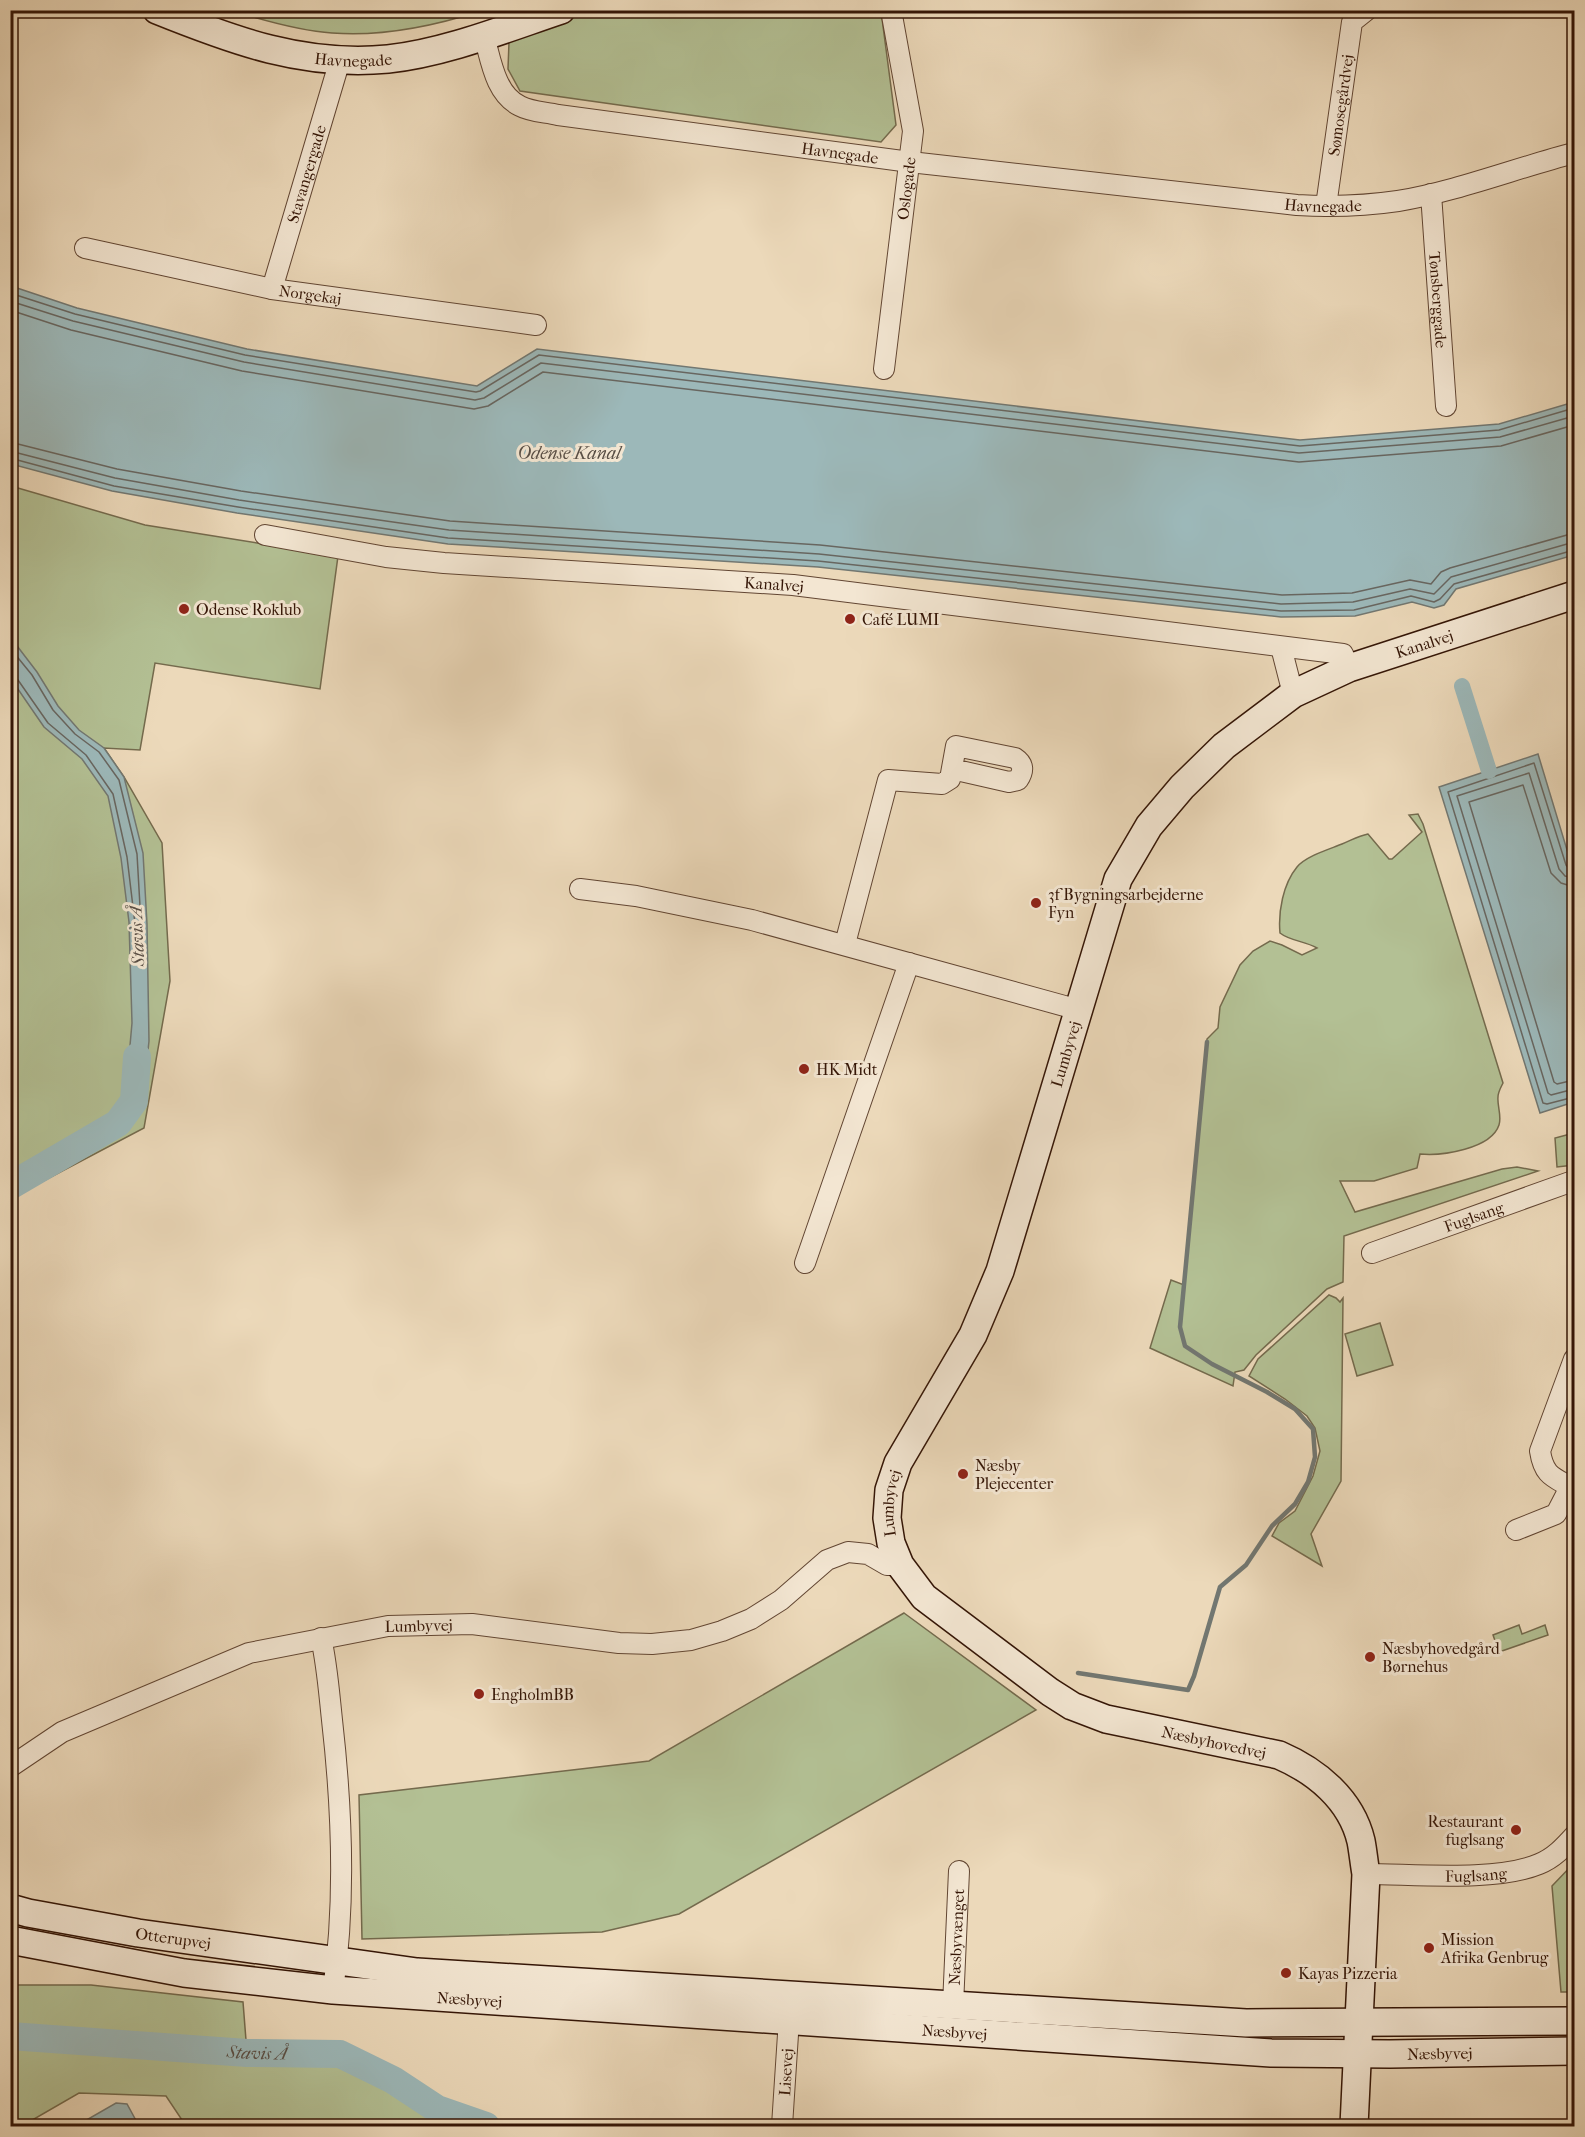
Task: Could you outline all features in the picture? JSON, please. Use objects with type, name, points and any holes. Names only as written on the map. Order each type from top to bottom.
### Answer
[{"type":"street","name":"Havnegade","points":[[157,10],[225,37],[313,58],[340,60],[390,58],[423,53],[484,36],[505,97],[521,107],[558,115],[910,162],[1326,206],[1368,204],[1431,194],[1575,153]]},
{"type":"street","points":[[484,36],[561,10]]},
{"type":"street","name":"Oslogade","points":[[884,369],[913,131],[891,10]]},
{"type":"street","name":"Sømosegårdvej","points":[[1326,206],[1352,22],[1367,10]]},
{"type":"street","name":"Stavangergade","points":[[272,289],[340,60]]},
{"type":"street","name":"Tønsberggade","points":[[1431,194],[1446,406]]},
{"type":"street","name":"Norgekaj","points":[[85,248],[272,289],[536,325]]},
{"type":"street","name":"Kanalvej","points":[[265,535],[386,557],[444,563],[793,585],[1344,654],[1349,668],[1575,595]]},
{"type":"street","points":[[1281,647],[1293,694]]},
{"type":"street","name":"Lumbyvej","points":[[10,1767],[62,1732],[249,1653],[388,1626],[472,1624],[619,1643],[652,1644],[691,1640],[751,1619],[781,1600],[827,1560],[848,1552],[868,1554],[886,1565],[900,1565],[891,1543],[887,1518],[888,1490],[898,1463],[973,1335],[1000,1271],[1118,879],[1149,826],[1182,787],[1224,746],[1293,694],[1349,668]]},
{"type":"street","points":[[844,944],[888,780],[942,784],[950,779],[952,769]]},
{"type":"street","name":"Lumbyvej","points":[[580,889],[636,896],[752,920],[1079,1010]]},
{"type":"street","points":[[805,1263],[909,963]]},
{"type":"street","name":"Fuglsang","points":[[1372,1253],[1570,1182],[1575,1184]]},
{"type":"street","points":[[1516,1530],[1556,1514],[1572,1488],[1548,1474],[1542,1462],[1540,1450],[1575,1359]]},
{"type":"street","name":"Næsbyhovedvej","points":[[900,1565],[924,1597],[1072,1706],[1106,1719],[1279,1755],[1300,1764],[1335,1793],[1349,1812],[1361,1839],[1366,1874],[1354,2127]]},
{"type":"street","points":[[321,1638],[338,1776],[341,1863],[338,1962],[333,1990]]},
{"type":"street","name":"Fuglsang","points":[[1366,1874],[1473,1875],[1522,1870],[1559,1853],[1575,1836]]},
{"type":"street","name":"Næsbyvænget","points":[[953,2005],[959,1872]]},
{"type":"street","name":"Otterupvej","points":[[10,1908],[138,1933],[338,1962]]},
{"type":"street","name":"Otterupvej","points":[[10,1940],[184,1973],[333,1990]]},
{"type":"street","name":"Næsbyvej","points":[[338,1962],[417,1972],[1246,2023],[1575,2021]]},
{"type":"street","name":"Næsbyvej","points":[[333,1990],[1270,2052],[1356,2054],[1575,2051]]},
{"type":"street","name":"Lisevej","points":[[782,2127],[789,2019]]},
{"type":"street","points":[[1356,2054],[1370,2041],[1485,2037],[1524,2021]]},
{"type":"street","points":[[1213,2048],[1287,2041],[1345,2040],[1358,2022]]},
{"type":"green space","points":[[233,11],[481,11],[408,29],[351,34],[295,28]]},
{"type":"green space","points":[[592,11],[881,11],[896,125],[881,142],[520,91],[508,69],[509,42],[520,33]]},
{"type":"green space","points":[[11,486],[145,525],[338,556],[320,689],[155,663],[140,750],[104,748],[124,777],[162,843],[170,981],[144,1128],[11,1198]]},
{"type":"green space","points":[[1418,814],[1503,1083],[1498,1095],[1500,1122],[1494,1133],[1476,1145],[1453,1152],[1420,1154],[1417,1168],[1374,1181],[1340,1181],[1355,1212],[1502,1169],[1517,1167],[1538,1171],[1344,1236],[1343,1282],[1327,1289],[1256,1355],[1244,1370],[1235,1372],[1233,1386],[1150,1348],[1171,1280],[1184,1285],[1207,1039],[1218,1028],[1220,1007],[1240,965],[1253,951],[1270,941],[1302,955],[1317,948],[1280,933],[1283,898],[1288,882],[1297,867],[1318,853],[1368,834],[1389,859],[1392,859],[1422,832],[1409,815]]},
{"type":"green space","points":[[1574,1133],[1574,1165],[1557,1167],[1555,1138]]},
{"type":"green space","points":[[1329,1295],[1340,1302],[1343,1298],[1341,1481],[1311,1534],[1322,1566],[1272,1536],[1279,1523],[1295,1511],[1313,1476],[1320,1451],[1315,1428],[1307,1416],[1249,1376],[1258,1359]]},
{"type":"green space","points":[[1380,1323],[1393,1365],[1357,1376],[1345,1334]]},
{"type":"green space","points":[[904,1613],[1036,1710],[679,1914],[602,1932],[362,1939],[359,1795],[649,1761]]},
{"type":"green space","points":[[1519,1625],[1522,1634],[1545,1625],[1548,1635],[1499,1652],[1493,1635]]},
{"type":"green space","points":[[1574,1863],[1574,1992],[1561,1992],[1552,1886]]},
{"type":"green space","points":[[10,1985],[91,1985],[243,2002],[247,2053],[340,2054],[393,2080],[437,2109],[486,2126],[186,2126],[166,2096],[79,2093],[22,2126],[11,2126]]},
{"type":"water","name":"Odense Kanal","points":[[11,286],[77,308],[247,349],[477,386],[537,349],[1300,440],[1499,424],[1574,402],[1574,555],[1456,589],[1444,605],[1434,608],[1412,602],[1355,616],[1281,617],[818,567],[448,544],[237,513],[112,491],[11,464]]},
{"type":"water","points":[[11,638],[37,672],[58,706],[79,730],[104,748],[124,777],[143,853],[149,1041],[143,1098],[126,1090],[132,1023],[129,922],[121,858],[108,796],[82,759],[44,727],[11,679]]},
{"type":"water","points":[[1538,754],[1574,873],[1574,1102],[1540,1113],[1439,787]]},
{"type":"water","points":[[116,2103],[127,2104],[139,2126],[76,2126]]},
{"type":"waterway","points":[[1462,686],[1489,771]]},
{"type":"waterway","points":[[1078,1673],[1188,1690],[1220,1587],[1246,1565],[1272,1526],[1295,1504],[1308,1482],[1315,1457],[1313,1429],[1295,1409],[1212,1364],[1185,1346],[1180,1327],[1207,1042]]},
{"type":"waterway","name":"Stavis Å","points":[[10,1186],[118,1123],[134,1101],[137,1057]]},
{"type":"waterway","name":"Stavis Å","points":[[10,2036],[247,2053],[340,2054],[393,2080],[437,2109],[486,2126]]},
{"type":"place","name":"Odense Roklub","points":[[184,609]]},
{"type":"place","name":"Café LUMI","points":[[850,619]]},
{"type":"place","name":"3f Bygningsarbejderne Fyn","points":[[1036,903]]},
{"type":"place","name":"HK Midt","points":[[804,1069]]},
{"type":"place","name":"Næsby Plejecenter","points":[[963,1474]]},
{"type":"place","name":"Næsbyhovedgård Børnehus","points":[[1370,1657]]},
{"type":"place","name":"EngholmBB","points":[[479,1694]]},
{"type":"place","name":"Restaurant fuglsang","points":[[1516,1830]]},
{"type":"place","name":"Mission Afrika Genbrug","points":[[1429,1948]]},
{"type":"place","name":"Kayas Pizzeria","points":[[1286,1973]]}]
